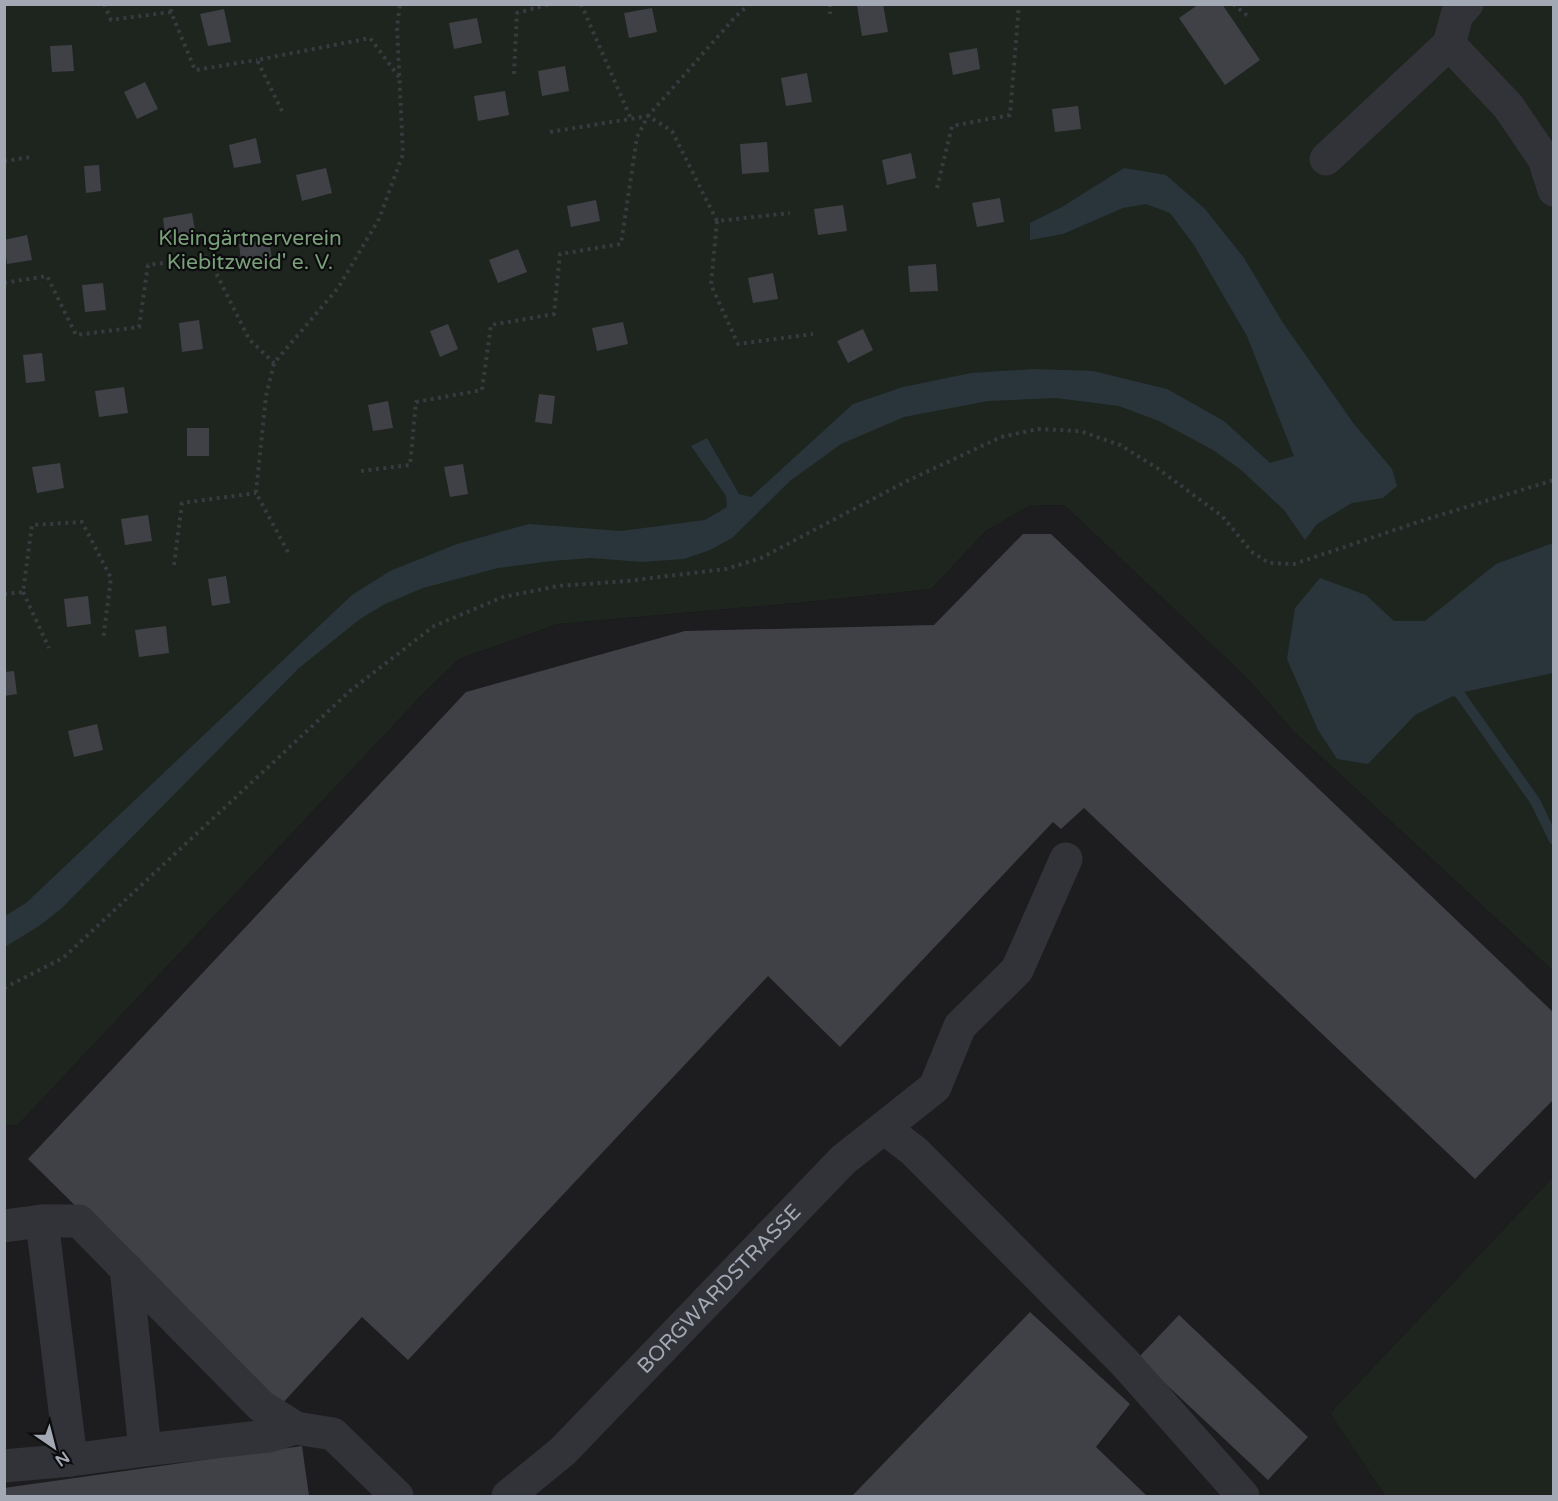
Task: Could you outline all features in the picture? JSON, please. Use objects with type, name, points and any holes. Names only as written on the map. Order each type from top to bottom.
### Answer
[{"type":"street","points":[[1326,159],[1449,44],[1457,15],[1467,4]]},
{"type":"street","points":[[1449,44],[1508,106],[1544,159],[1554,190]]},
{"type":"street","name":"BORGWARDSTRASSE","points":[[508,1497],[562,1451],[843,1160],[936,1087],[960,1026],[1017,970],[1066,859]]},
{"type":"street","points":[[884,1128],[914,1151],[1125,1363],[1242,1497]]},
{"type":"street","points":[[4,1226],[42,1221],[79,1221],[261,1406],[296,1428],[333,1434],[397,1497]]},
{"type":"street","points":[[42,1221],[71,1460]]},
{"type":"street","points":[[126,1268],[145,1449]]},
{"type":"street","points":[[4,1466],[269,1436],[296,1428]]},
{"type":"path","points":[[104,4],[111,20],[171,12]]},
{"type":"path","points":[[172,4],[171,12],[195,70],[370,38],[399,77]]},
{"type":"path","points":[[288,552],[256,493],[266,396],[274,363],[338,288],[378,219],[403,154],[398,27],[400,4]]},
{"type":"path","points":[[514,74],[517,13],[550,4]]},
{"type":"path","points":[[581,4],[631,118]]},
{"type":"path","points":[[361,471],[410,465],[416,402],[482,390],[491,325],[554,314],[560,254],[621,244],[637,137],[648,116],[736,16],[750,4]]},
{"type":"path","points":[[830,4],[830,14]]},
{"type":"path","points":[[938,188],[952,126],[1010,115],[1018,4]]},
{"type":"path","points":[[1233,4],[1249,17]]},
{"type":"path","points":[[257,60],[282,111]]},
{"type":"path","points":[[549,132],[648,116],[672,131],[717,221],[711,285],[738,344],[813,334]]},
{"type":"path","points":[[4,161],[32,157]]},
{"type":"path","points":[[717,221],[790,213]]},
{"type":"path","points":[[4,283],[46,276],[76,335],[138,327],[148,265],[208,257],[249,339],[274,363]]},
{"type":"path","points":[[4,988],[63,958],[351,690],[434,626],[503,597],[558,586],[704,572],[743,564],[760,558],[907,481],[1001,437],[1038,429],[1080,431],[1120,445],[1157,468],[1221,516],[1252,552],[1269,563],[1294,564],[1424,520],[1554,480]]},
{"type":"path","points":[[174,565],[182,503],[256,493]]},
{"type":"path","points":[[49,648],[23,592],[32,525],[82,522],[111,578],[103,640]]},
{"type":"path","points":[[4,594],[23,592]]},
{"type":"shaded area","points":[[1124,168],[1166,175],[1205,209],[1244,258],[1283,323],[1354,424],[1392,469],[1397,486],[1383,498],[1352,503],[1317,524],[1305,540],[1284,510],[1240,469],[1213,450],[1159,421],[1119,406],[1056,398],[988,401],[904,417],[841,444],[790,481],[732,538],[710,550],[684,559],[642,562],[591,558],[498,568],[423,588],[385,604],[360,619],[299,668],[62,908],[39,926],[5,947],[5,916],[26,903],[352,595],[390,571],[457,544],[529,524],[621,531],[705,520],[727,507],[726,496],[691,446],[707,438],[739,494],[751,497],[853,404],[903,387],[971,373],[1034,369],[1093,371],[1167,389],[1224,421],[1270,463],[1294,456],[1247,336],[1194,245],[1170,213],[1146,204],[1123,208],[1063,234],[1030,240],[1030,223],[1062,207]]},
{"type":"shaded area","points":[[1064,505],[1248,679],[1293,731],[1553,971],[1553,1177],[1330,1413],[1385,1496],[5,1496],[5,1126],[18,1125],[422,695],[459,659],[558,624],[931,589],[986,531],[1029,506]]},
{"type":"shaded area","points":[[1553,543],[1553,673],[1459,693],[1415,715],[1368,764],[1337,759],[1318,730],[1287,659],[1295,608],[1320,578],[1366,595],[1394,621],[1425,621],[1496,564]]},
{"type":"green space","name":"Kleingärtnerverein Kiebitzweid' e. V.","points":[[5,5],[1553,5],[1553,971],[1293,731],[1248,679],[1064,505],[1029,506],[986,531],[931,589],[558,624],[459,659],[422,695],[18,1125],[5,1126]]},
{"type":"green space","points":[[1553,1177],[1553,1496],[1385,1496],[1330,1413]]},
{"type":"building","points":[[883,4],[888,32],[862,36],[857,5]]},
{"type":"building","points":[[1199,4],[1222,4],[1260,60],[1225,85],[1179,18]]},
{"type":"building","points":[[652,8],[657,32],[629,38],[624,13]]},
{"type":"building","points":[[224,9],[231,42],[208,46],[200,14]]},
{"type":"building","points":[[477,18],[482,43],[454,49],[449,23]]},
{"type":"building","points":[[72,45],[74,71],[52,72],[50,46]]},
{"type":"building","points":[[977,48],[980,69],[953,75],[949,53]]},
{"type":"building","points":[[565,66],[569,91],[542,96],[538,71]]},
{"type":"building","points":[[807,73],[812,102],[786,106],[781,78]]},
{"type":"building","points":[[145,82],[158,109],[137,119],[124,92]]},
{"type":"building","points":[[505,91],[509,115],[478,121],[474,96]]},
{"type":"building","points":[[1078,106],[1081,129],[1055,132],[1052,109]]},
{"type":"building","points":[[256,138],[261,163],[234,168],[229,145]]},
{"type":"building","points":[[767,142],[769,172],[742,174],[740,144]]},
{"type":"building","points":[[911,153],[916,178],[887,185],[882,160]]},
{"type":"building","points":[[99,165],[101,191],[86,193],[84,166]]},
{"type":"building","points":[[326,168],[332,193],[302,201],[296,175]]},
{"type":"building","points":[[1000,198],[1004,222],[977,227],[972,203]]},
{"type":"building","points":[[596,200],[600,221],[571,227],[567,206]]},
{"type":"building","points":[[843,205],[847,231],[818,235],[814,209]]},
{"type":"building","points":[[192,213],[196,236],[166,241],[163,218]]},
{"type":"building","points":[[27,235],[32,260],[7,264],[4,240]]},
{"type":"building","points":[[269,240],[273,265],[242,269],[239,244]]},
{"type":"building","points":[[518,249],[527,272],[498,283],[489,260]]},
{"type":"building","points":[[936,264],[938,291],[910,292],[908,266]]},
{"type":"building","points":[[773,273],[778,299],[753,303],[748,278]]},
{"type":"building","points":[[103,283],[106,310],[85,312],[82,285]]},
{"type":"building","points":[[199,320],[203,349],[182,352],[179,323]]},
{"type":"building","points":[[623,322],[628,344],[597,351],[592,328]]},
{"type":"building","points":[[448,324],[458,349],[440,357],[430,331]]},
{"type":"building","points":[[863,329],[873,350],[848,363],[837,341]]},
{"type":"building","points":[[42,353],[45,381],[26,383],[23,355]]},
{"type":"building","points":[[124,387],[128,413],[99,417],[95,391]]},
{"type":"building","points":[[539,394],[555,396],[552,424],[535,422]]},
{"type":"building","points":[[388,401],[393,428],[373,431],[368,405]]},
{"type":"building","points":[[187,428],[209,428],[209,456],[187,456]]},
{"type":"building","points":[[60,463],[64,488],[37,493],[32,467]]},
{"type":"building","points":[[463,464],[468,494],[450,497],[444,467]]},
{"type":"building","points":[[148,515],[152,541],[125,545],[121,519]]},
{"type":"building","points":[[1023,534],[1051,534],[1554,1013],[1554,1099],[1475,1179],[1084,808],[1061,829],[1053,822],[840,1047],[768,976],[408,1360],[362,1317],[279,1407],[28,1159],[466,692],[685,631],[934,625]]},
{"type":"building","points":[[226,576],[230,603],[212,606],[208,579]]},
{"type":"building","points":[[88,596],[91,624],[67,627],[64,599]]},
{"type":"building","points":[[166,626],[169,653],[139,657],[135,630]]},
{"type":"building","points":[[14,671],[17,694],[4,696],[4,672]]},
{"type":"building","points":[[97,724],[103,750],[74,757],[68,731]]},
{"type":"building","points":[[1030,1312],[1130,1404],[1096,1447],[1147,1496],[852,1496]]},
{"type":"building","points":[[1179,1315],[1308,1437],[1268,1480],[1138,1358]]},
{"type":"building","points":[[302,1446],[309,1496],[4,1496],[4,1488]]},
{"type":"waterway","points":[[1447,688],[1459,693],[1535,801],[1554,840]]}]
